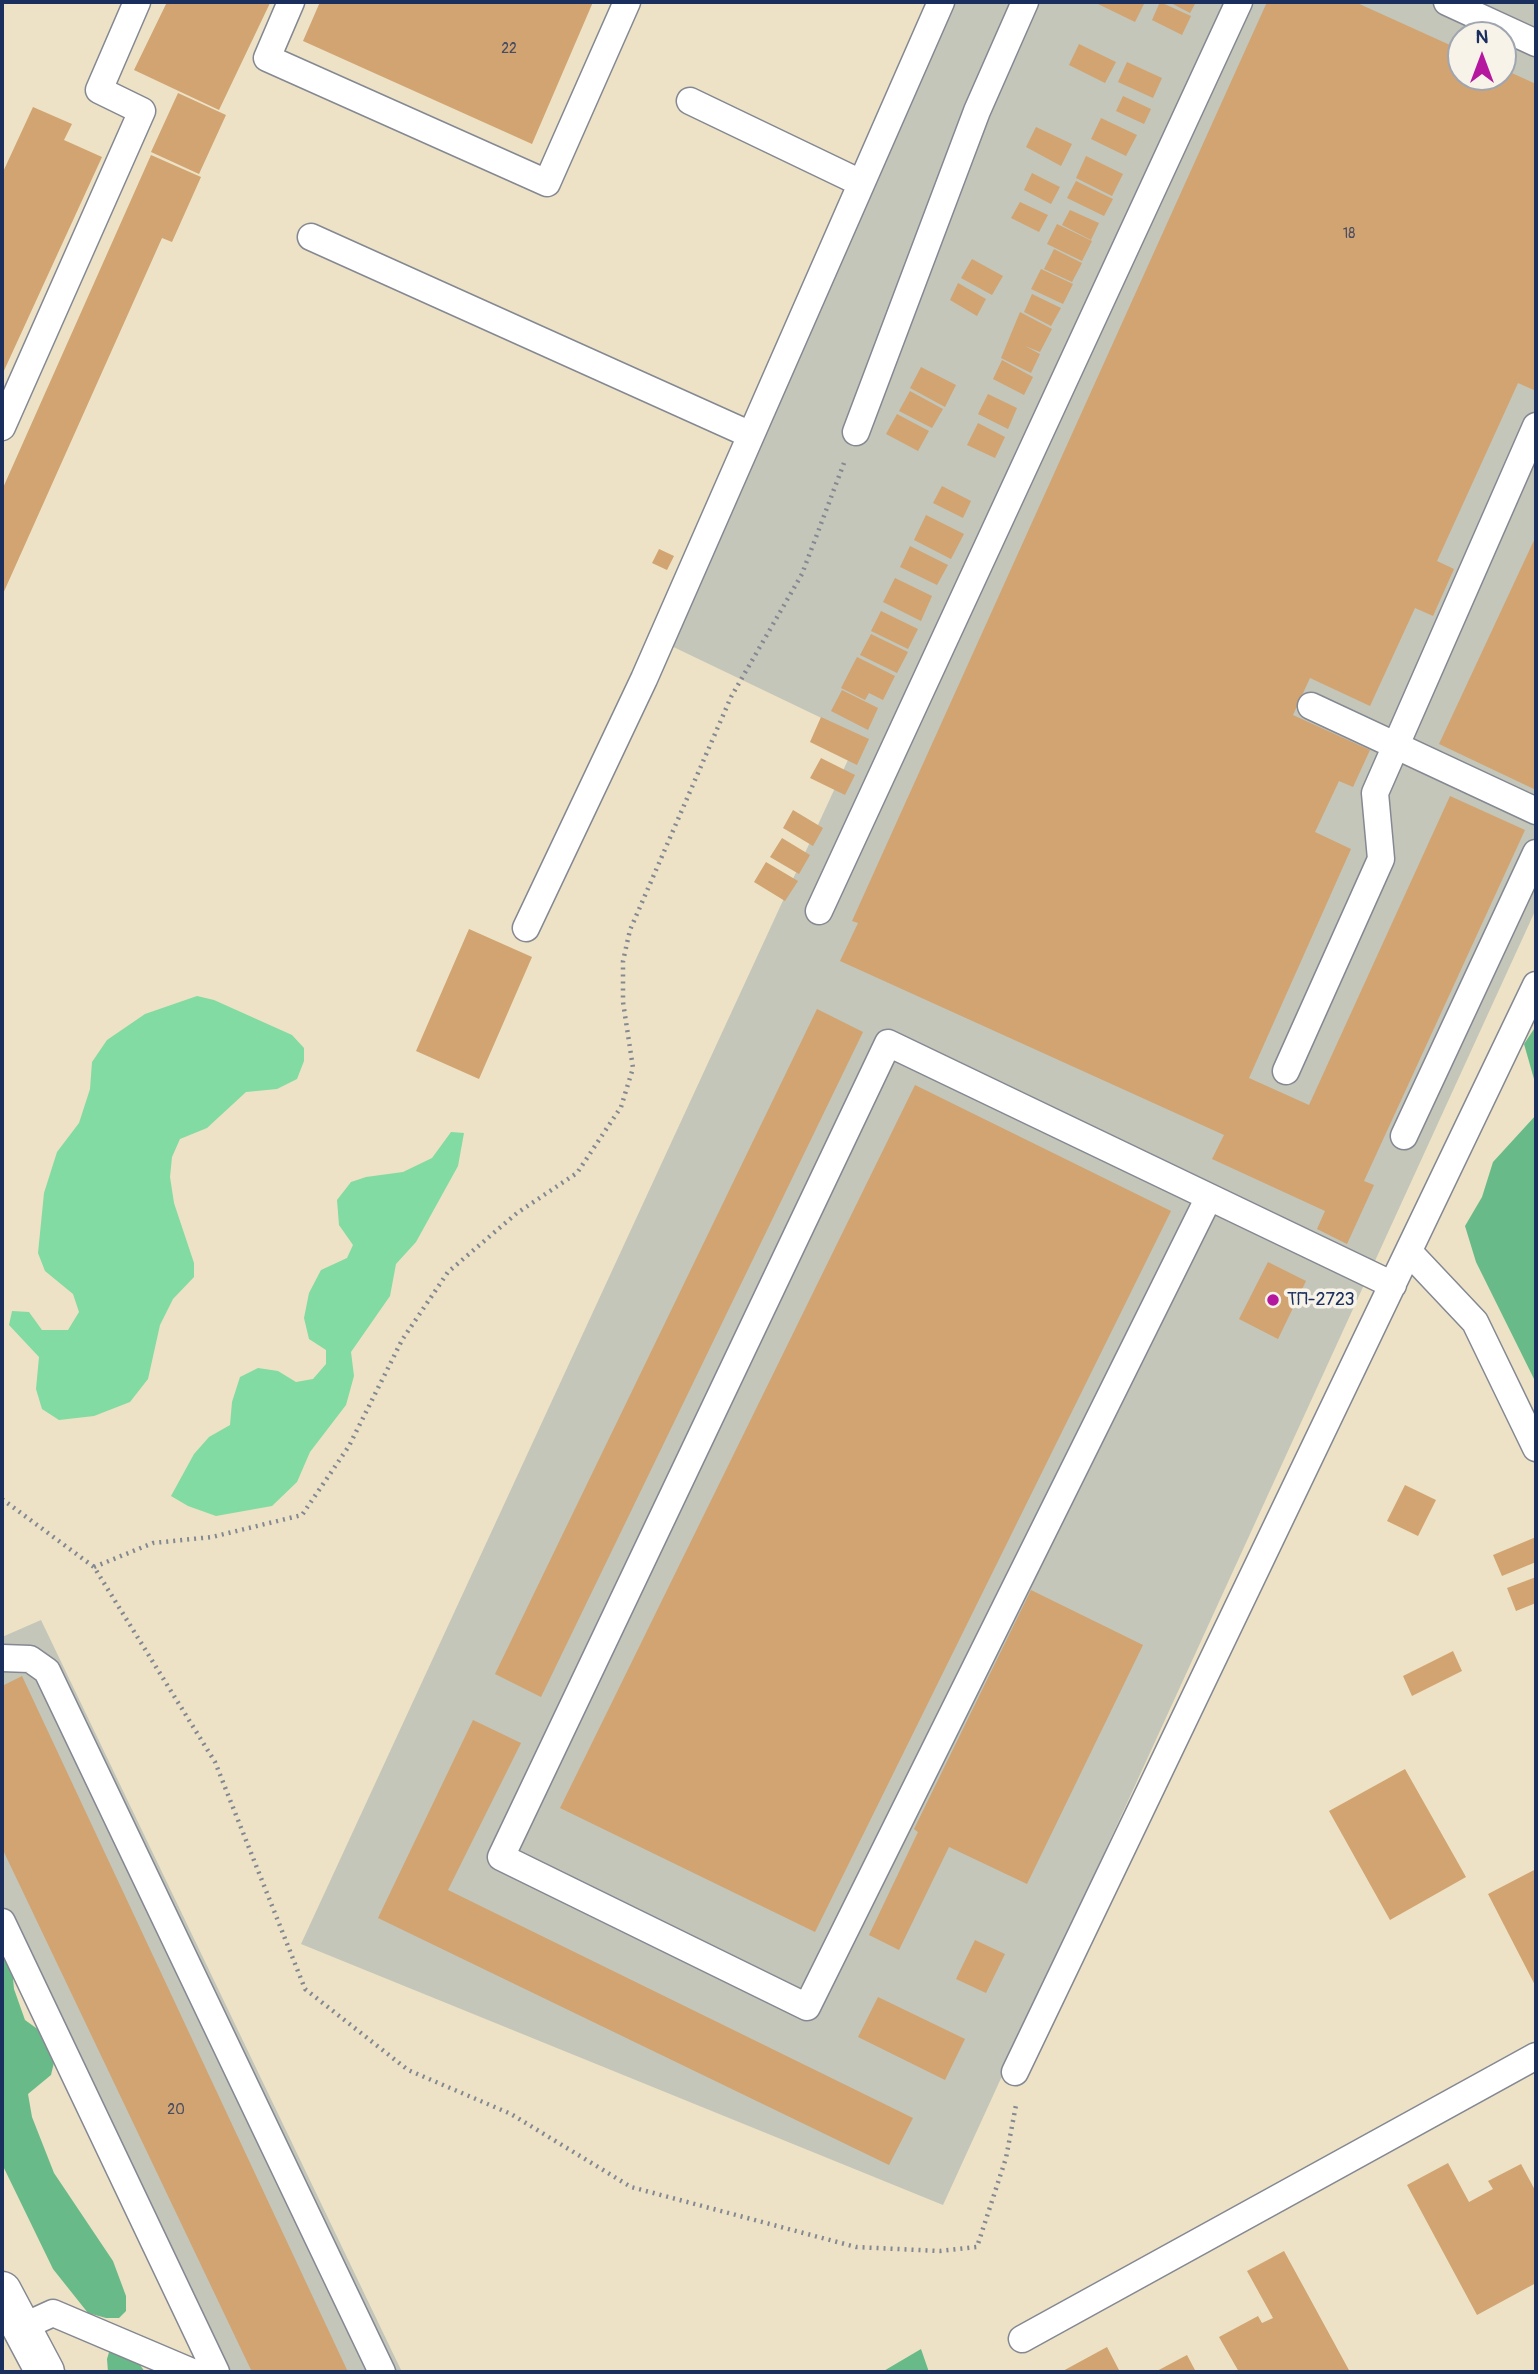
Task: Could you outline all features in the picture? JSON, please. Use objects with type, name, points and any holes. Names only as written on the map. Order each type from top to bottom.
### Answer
[{"type":"street","points":[[2,2291],[45,2372]]},
{"type":"lane","points":[[2,427],[142,111],[99,90],[137,2]]},
{"type":"lane","points":[[291,2],[267,58],[547,183],[627,2]]},
{"type":"lane","points":[[526,928],[644,679],[941,2]]},
{"type":"lane","points":[[856,432],[977,111],[1025,2]]},
{"type":"lane","points":[[819,911],[1239,2]]},
{"type":"lane","points":[[1447,2],[1536,43]]},
{"type":"lane","points":[[691,101],[862,183]]},
{"type":"lane","points":[[311,237],[751,435]]},
{"type":"lane","points":[[1286,1071],[1381,859],[1375,793],[1536,426]]},
{"type":"lane","points":[[1311,706],[1536,811]]},
{"type":"lane","points":[[1404,1136],[1536,853]]},
{"type":"lane","points":[[1015,2072],[1536,985]]},
{"type":"lane","points":[[1209,1197],[807,2007],[501,1857],[888,1042],[1393,1285]]},
{"type":"lane","points":[[1409,1252],[1475,1322],[1536,1448]]},
{"type":"lane","points":[[2,1658],[30,1659],[47,1671],[382,2372]]},
{"type":"lane","points":[[2,1922],[216,2372]]},
{"type":"lane","points":[[1022,2339],[1536,2056]]},
{"type":"lane","points":[[20,2328],[52,2313],[192,2372]]},
{"type":"path","points":[[93,1567],[153,1543],[212,1537],[303,1515],[349,1446],[402,1340],[448,1272],[517,1213],[577,1173],[621,1107],[634,1069],[623,1002],[623,961],[630,930],[732,697],[802,574],[856,432]]},
{"type":"path","points":[[2,1499],[93,1567],[215,1762],[305,1989],[408,2070],[511,2114],[631,2187],[856,2247],[940,2250],[977,2247],[1006,2158],[1017,2102],[1015,2072]]},
{"type":"shaded area","points":[[945,2],[1536,2],[1536,909],[943,2205],[301,1944],[859,736],[663,642]]},
{"type":"shaded area","points":[[41,1620],[402,2372],[202,2372],[2,1952],[2,1637]]},
{"type":"green space","points":[[197,996],[214,1000],[292,1035],[304,1048],[304,1061],[297,1079],[277,1089],[246,1092],[207,1128],[180,1139],[172,1157],[170,1177],[174,1203],[194,1263],[194,1277],[173,1299],[160,1325],[148,1379],[130,1402],[94,1416],[59,1420],[42,1409],[36,1389],[39,1357],[9,1325],[12,1311],[29,1312],[42,1330],[68,1330],[79,1312],[73,1294],[45,1271],[38,1253],[44,1193],[57,1152],[79,1123],[90,1089],[92,1062],[107,1040],[145,1014]]},
{"type":"green space","points":[[1536,1026],[1536,1086],[1524,1044]]},
{"type":"green space","points":[[1536,1115],[1536,1383],[1476,1262],[1465,1226],[1482,1197],[1493,1162]]},
{"type":"green space","points":[[451,1132],[464,1133],[458,1166],[416,1242],[396,1264],[390,1296],[351,1352],[354,1376],[346,1405],[310,1452],[297,1482],[272,1506],[216,1516],[188,1506],[171,1496],[194,1454],[209,1437],[230,1425],[232,1402],[240,1377],[258,1368],[278,1371],[296,1382],[313,1379],[326,1364],[326,1350],[309,1339],[304,1318],[309,1293],[321,1270],[347,1258],[353,1245],[339,1225],[337,1200],[351,1182],[403,1172],[432,1158]]},
{"type":"green space","points":[[2,1933],[10,1945],[14,1989],[25,2020],[50,2038],[57,2050],[51,2075],[28,2094],[32,2117],[54,2173],[113,2261],[126,2296],[126,2311],[119,2318],[88,2313],[53,2269],[2,2164]]},
{"type":"green space","points":[[110,2349],[133,2355],[145,2372],[108,2372],[107,2359]]},
{"type":"green space","points":[[921,2349],[929,2372],[882,2372]]},
{"type":"building","points":[[167,2],[270,3],[219,110],[134,70]]},
{"type":"building","points":[[320,2],[593,2],[532,144],[303,41]]},
{"type":"building","points":[[1145,2],[1135,22],[1098,4]]},
{"type":"building","points":[[1160,2],[1191,16],[1182,35],[1152,20]]},
{"type":"building","points":[[1169,2],[1196,2],[1190,13]]},
{"type":"building","points":[[1267,2],[1355,2],[1447,44],[1447,91],[1517,91],[1517,75],[1536,84],[1536,391],[1518,383],[1437,561],[1454,569],[1433,616],[1415,608],[1370,706],[1310,678],[1293,715],[1370,750],[1353,787],[1339,781],[1315,832],[1351,849],[1249,1078],[1309,1105],[1450,796],[1525,830],[1364,1181],[1374,1185],[1347,1244],[1317,1229],[1325,1211],[1212,1159],[1224,1135],[840,961],[858,923],[852,921]]},
{"type":"building","points":[[1079,44],[1116,62],[1105,83],[1069,65]]},
{"type":"building","points":[[1127,62],[1162,78],[1153,98],[1118,82]]},
{"type":"building","points":[[178,93],[226,115],[199,174],[151,152]]},
{"type":"building","points":[[1123,96],[1151,109],[1144,124],[1116,111]]},
{"type":"building","points":[[33,107],[72,124],[64,140],[102,157],[2,375],[2,174]]},
{"type":"building","points":[[1101,118],[1137,135],[1126,156],[1091,139]]},
{"type":"building","points":[[1036,127],[1072,144],[1061,166],[1026,147]]},
{"type":"building","points":[[151,155],[201,177],[172,242],[162,238],[2,596],[2,490]]},
{"type":"building","points":[[1086,156],[1123,174],[1112,196],[1076,178]]},
{"type":"building","points":[[1032,173],[1060,187],[1051,204],[1024,190]]},
{"type":"building","points":[[1076,181],[1113,199],[1104,216],[1067,198]]},
{"type":"building","points":[[1020,202],[1048,215],[1039,232],[1011,218]]},
{"type":"building","points":[[1070,210],[1099,223],[1091,240],[1062,225]]},
{"type":"building","points":[[1057,224],[1092,241],[1082,261],[1047,244]]},
{"type":"building","points":[[1054,249],[1082,263],[1072,282],[1044,269]]},
{"type":"building","points":[[972,259],[1003,276],[992,295],[961,278]]},
{"type":"building","points":[[1041,269],[1073,284],[1063,304],[1031,289]]},
{"type":"building","points":[[958,283],[986,299],[977,316],[950,300]]},
{"type":"building","points":[[1032,294],[1061,308],[1051,326],[1024,312]]},
{"type":"building","points":[[1020,312],[1052,329],[1040,352],[1025,346],[1040,354],[1031,373],[1001,358]]},
{"type":"building","points":[[1002,360],[1033,377],[1024,395],[993,379]]},
{"type":"building","points":[[921,367],[956,385],[945,407],[910,388]]},
{"type":"building","points":[[910,391],[943,409],[932,428],[899,411]]},
{"type":"building","points":[[988,394],[1017,408],[1008,429],[978,414]]},
{"type":"building","points":[[897,414],[929,431],[918,451],[886,434]]},
{"type":"building","points":[[978,423],[1005,437],[995,458],[967,445]]},
{"type":"building","points":[[942,486],[971,501],[963,518],[933,503]]},
{"type":"building","points":[[926,515],[964,534],[951,559],[914,540]]},
{"type":"building","points":[[1536,536],[1536,790],[1439,744]]},
{"type":"building","points":[[910,546],[948,565],[937,585],[900,567]]},
{"type":"building","points":[[659,549],[674,556],[667,570],[652,563]]},
{"type":"building","points":[[895,578],[932,596],[921,621],[883,602]]},
{"type":"building","points":[[881,611],[918,629],[908,649],[871,631]]},
{"type":"building","points":[[871,634],[908,652],[897,673],[860,655]]},
{"type":"building","points":[[857,657],[895,676],[883,700],[869,693],[865,700],[841,688]]},
{"type":"building","points":[[842,690],[878,708],[868,730],[831,711]]},
{"type":"building","points":[[821,717],[869,739],[857,765],[810,742]]},
{"type":"building","points":[[821,758],[855,775],[845,795],[810,778]]},
{"type":"building","points":[[793,810],[823,828],[813,846],[783,828]]},
{"type":"building","points":[[782,838],[810,855],[799,874],[770,857]]},
{"type":"building","points":[[766,862],[798,881],[785,901],[754,882]]},
{"type":"building","points":[[469,929],[532,957],[479,1079],[416,1051]]},
{"type":"building","points":[[817,1009],[863,1032],[541,1697],[495,1674]]},
{"type":"building","points":[[915,1085],[1171,1211],[815,1932],[560,1808]]},
{"type":"building","name":"ТП-2723","points":[[1268,1262],[1306,1281],[1278,1339],[1239,1319]]},
{"type":"building","points":[[1405,1485],[1436,1500],[1418,1536],[1387,1521]]},
{"type":"building","points":[[1536,1537],[1536,1562],[1502,1576],[1493,1555]]},
{"type":"building","points":[[1536,1577],[1536,1603],[1516,1611],[1507,1588]]},
{"type":"building","points":[[1031,1590],[1143,1645],[1027,1884],[949,1847],[899,1950],[869,1935],[918,1832],[914,1829]]},
{"type":"building","points":[[1453,1651],[1462,1671],[1412,1696],[1403,1676]]},
{"type":"building","points":[[22,1676],[348,2372],[252,2372],[2,1848],[2,1686]]},
{"type":"building","points":[[473,1720],[521,1743],[448,1890],[913,2118],[889,2165],[378,1918]]},
{"type":"building","points":[[1405,1769],[1466,1877],[1390,1920],[1329,1811]]},
{"type":"building","points":[[1536,1869],[1536,1987],[1488,1894]]},
{"type":"building","points":[[975,1940],[1005,1954],[986,1993],[956,1979]]},
{"type":"building","points":[[878,1997],[965,2039],[945,2080],[858,2037]]},
{"type":"building","points":[[1448,2163],[1469,2202],[1493,2189],[1488,2181],[1521,2164],[1536,2192],[1536,2283],[1477,2315],[1407,2185]]},
{"type":"building","points":[[1284,2251],[1350,2372],[1239,2372],[1219,2337],[1258,2316],[1262,2323],[1273,2318],[1247,2271]]},
{"type":"building","points":[[1107,2347],[1119,2370],[1061,2372]]},
{"type":"building","points":[[1187,2355],[1196,2372],[1155,2372]]},
{"type":"place","name":"ТП-2723","points":[[1273,1300]]}]
